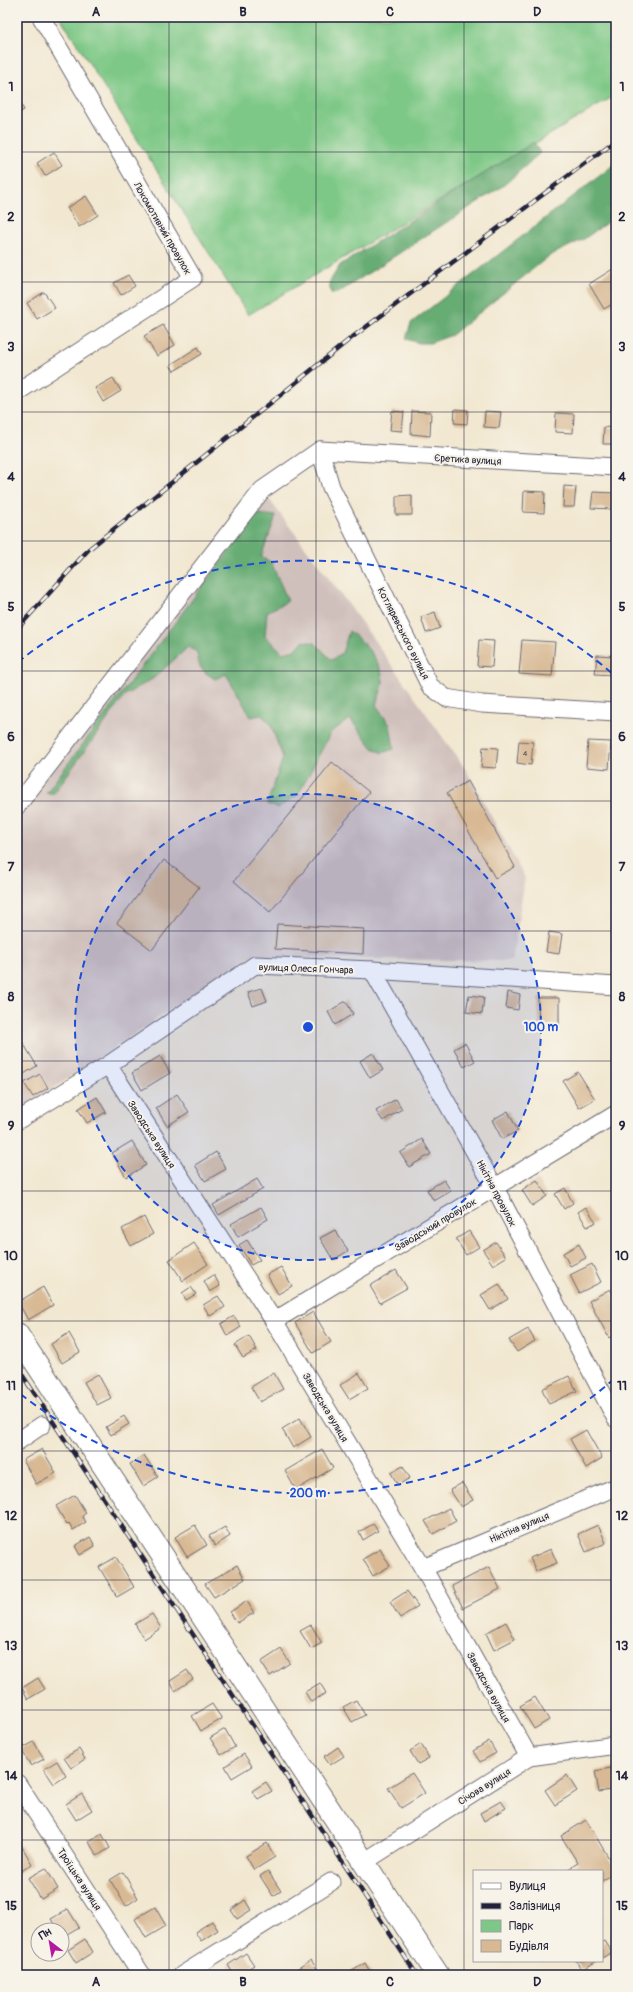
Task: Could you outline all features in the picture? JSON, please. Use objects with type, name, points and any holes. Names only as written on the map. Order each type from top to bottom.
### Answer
[{"type":"main road","points":[[17,1334],[438,1975]]},
{"type":"street","name":"Локомотивний провулок","points":[[17,392],[193,278],[40,17]]},
{"type":"street","name":"Єретика вулиця","points":[[320,450],[616,467]]},
{"type":"street","name":"Котляревського вулиця","points":[[320,450],[331,487],[430,686],[446,698],[482,704],[616,712]]},
{"type":"street","points":[[17,806],[262,490],[320,450]]},
{"type":"street","name":"вулиця Олеся Гончара","points":[[17,1121],[108,1065],[255,965],[372,970],[616,986]]},
{"type":"street","name":"Нікітіна провулок","points":[[372,970],[495,1188],[616,1419]]},
{"type":"street","name":"Заводська вулиця","points":[[108,1065],[274,1321],[422,1568],[529,1757]]},
{"type":"street","name":"Заводський провулок","points":[[274,1321],[616,1114]]},
{"type":"street","points":[[17,1442],[42,1425]]},
{"type":"street","name":"Нікітіна вулиця","points":[[422,1568],[616,1487]]},
{"type":"street","name":"Січова вулиця","points":[[364,1862],[529,1757],[616,1745]]},
{"type":"street","name":"Троїцька вулиця","points":[[17,1784],[142,1975]]},
{"type":"street","points":[[182,1975],[331,1882]]},
{"type":"shaded area","points":[[262,490],[349,605],[466,770],[525,878],[512,961],[249,957],[17,1113],[17,815]]},
{"type":"green space","points":[[60,17],[616,17],[616,95],[248,315]]},
{"type":"green space","points":[[534,142],[540,153],[504,185],[338,293],[331,293],[329,283],[340,265]]},
{"type":"green space","points":[[616,163],[616,216],[584,239],[549,256],[452,335],[430,343],[419,343],[406,339],[411,323]]},
{"type":"green space","points":[[257,514],[276,516],[261,557],[271,562],[288,601],[267,612],[265,636],[283,653],[295,650],[303,641],[315,643],[332,660],[342,653],[349,631],[355,636],[376,660],[382,674],[383,684],[376,705],[390,725],[394,749],[382,753],[373,748],[350,719],[331,732],[298,795],[278,808],[267,804],[283,758],[270,723],[261,715],[251,717],[226,674],[215,679],[207,674],[198,662],[197,652],[188,647],[154,678],[125,695],[54,793],[46,793]]},
{"type":"building","points":[[17,98],[24,110],[17,114]]},
{"type":"building","points":[[54,152],[62,165],[45,176],[37,163]]},
{"type":"building","points":[[86,196],[98,215],[79,227],[67,208]]},
{"type":"building","points":[[616,267],[616,302],[604,309],[589,284]]},
{"type":"building","points":[[128,275],[135,286],[121,295],[114,283]]},
{"type":"building","points":[[44,292],[55,308],[37,319],[27,303]]},
{"type":"building","points":[[163,325],[175,345],[157,356],[144,336]]},
{"type":"building","points":[[198,347],[202,354],[174,371],[170,365]]},
{"type":"building","points":[[113,378],[121,391],[103,402],[95,388]]},
{"type":"building","points":[[455,409],[468,410],[467,424],[454,423]]},
{"type":"building","points":[[392,411],[404,412],[402,431],[390,430]]},
{"type":"building","points":[[412,411],[431,412],[430,436],[411,434]]},
{"type":"building","points":[[485,411],[501,412],[499,428],[484,427]]},
{"type":"building","points":[[556,413],[574,414],[573,433],[555,432]]},
{"type":"building","points":[[604,427],[616,428],[616,444],[603,444]]},
{"type":"building","points":[[564,486],[576,487],[574,507],[563,507]]},
{"type":"building","points":[[524,491],[545,492],[544,513],[523,512]]},
{"type":"building","points":[[593,492],[615,493],[613,509],[591,508]]},
{"type":"building","points":[[412,495],[412,515],[396,515],[396,496]]},
{"type":"building","points":[[435,612],[440,628],[426,633],[421,617]]},
{"type":"building","points":[[479,640],[494,641],[492,667],[477,666]]},
{"type":"building","points":[[522,640],[555,642],[552,676],[519,674]]},
{"type":"building","points":[[597,655],[615,656],[613,675],[595,674]]},
{"type":"building","points":[[519,741],[533,742],[531,765],[517,763]]},
{"type":"building","points":[[588,741],[611,742],[609,769],[586,767]]},
{"type":"building","points":[[483,747],[498,748],[496,768],[481,767]]},
{"type":"building","points":[[332,762],[369,792],[270,912],[234,881]]},
{"type":"building","points":[[468,781],[515,867],[495,878],[447,793]]},
{"type":"building","points":[[164,860],[199,887],[152,950],[117,923]]},
{"type":"building","points":[[277,924],[364,929],[363,954],[275,949]]},
{"type":"building","points":[[549,932],[562,934],[559,954],[546,952]]},
{"type":"building","points":[[262,988],[267,1001],[253,1006],[248,992]]},
{"type":"building","points":[[508,992],[520,995],[518,1010],[506,1008]]},
{"type":"building","points":[[469,995],[484,997],[482,1014],[466,1012]]},
{"type":"building","points":[[538,998],[559,998],[559,1026],[539,1026]]},
{"type":"building","points":[[346,1001],[353,1014],[335,1025],[328,1012]]},
{"type":"building","points":[[17,1033],[37,1066],[17,1078]]},
{"type":"building","points":[[465,1043],[475,1061],[464,1067],[454,1049]]},
{"type":"building","points":[[373,1053],[383,1070],[370,1078],[360,1061]]},
{"type":"building","points":[[160,1056],[170,1073],[142,1090],[132,1073]]},
{"type":"building","points":[[578,1072],[595,1099],[579,1108],[563,1081]]},
{"type":"building","points":[[40,1074],[48,1088],[33,1097],[24,1083]]},
{"type":"building","points":[[177,1094],[189,1112],[167,1126],[156,1108]]},
{"type":"building","points":[[97,1097],[106,1112],[87,1123],[78,1109]]},
{"type":"building","points":[[396,1099],[402,1109],[383,1121],[376,1111]]},
{"type":"building","points":[[508,1111],[518,1131],[502,1139],[492,1120]]},
{"type":"building","points":[[422,1139],[431,1154],[409,1167],[400,1153]]},
{"type":"building","points":[[132,1141],[146,1165],[126,1177],[112,1153]]},
{"type":"building","points":[[216,1152],[226,1169],[205,1181],[195,1165]]},
{"type":"building","points":[[257,1179],[263,1189],[219,1215],[213,1205]]},
{"type":"building","points":[[444,1180],[451,1191],[434,1201],[427,1190]]},
{"type":"building","points":[[537,1180],[547,1196],[532,1206],[522,1190]]},
{"type":"building","points":[[565,1188],[573,1203],[564,1209],[555,1194]]},
{"type":"building","points":[[261,1207],[268,1219],[238,1237],[231,1224]]},
{"type":"building","points":[[586,1207],[596,1222],[587,1227],[578,1212]]},
{"type":"building","points":[[144,1217],[153,1234],[131,1246],[122,1229]]},
{"type":"building","points":[[335,1230],[348,1251],[333,1260],[320,1238]]},
{"type":"building","points":[[469,1231],[479,1247],[466,1255],[456,1239]]},
{"type":"building","points":[[247,1240],[260,1260],[251,1265],[239,1245]]},
{"type":"building","points":[[496,1242],[506,1257],[493,1265],[483,1250]]},
{"type":"building","points":[[194,1243],[208,1264],[183,1281],[169,1260]]},
{"type":"building","points":[[579,1244],[586,1258],[570,1266],[563,1253]]},
{"type":"building","points":[[592,1264],[601,1282],[579,1293],[570,1275]]},
{"type":"building","points":[[281,1267],[292,1286],[278,1294],[267,1275]]},
{"type":"building","points":[[396,1270],[407,1288],[380,1303],[370,1286]]},
{"type":"building","points":[[214,1275],[220,1286],[210,1292],[204,1281]]},
{"type":"building","points":[[499,1284],[508,1299],[490,1310],[481,1295]]},
{"type":"building","points":[[43,1287],[53,1305],[28,1320],[18,1302]]},
{"type":"building","points":[[191,1287],[196,1294],[186,1300],[182,1293]]},
{"type":"building","points":[[610,1289],[616,1300],[616,1334],[609,1338],[589,1301]]},
{"type":"building","points":[[218,1296],[225,1307],[210,1316],[203,1305]]},
{"type":"building","points":[[313,1312],[331,1342],[313,1353],[295,1323]]},
{"type":"building","points":[[234,1316],[241,1327],[227,1336],[221,1324]]},
{"type":"building","points":[[528,1329],[535,1341],[517,1352],[509,1340]]},
{"type":"building","points":[[69,1333],[80,1352],[62,1363],[51,1344]]},
{"type":"building","points":[[249,1336],[257,1350],[243,1358],[235,1345]]},
{"type":"building","points":[[274,1373],[283,1389],[260,1402],[251,1387]]},
{"type":"building","points":[[359,1373],[368,1388],[349,1399],[340,1385]]},
{"type":"building","points":[[98,1374],[111,1398],[97,1405],[84,1382]]},
{"type":"building","points":[[569,1376],[577,1391],[549,1404],[542,1389]]},
{"type":"building","points":[[124,1416],[129,1424],[111,1435],[106,1427]]},
{"type":"building","points":[[300,1418],[311,1437],[293,1448],[282,1429]]},
{"type":"building","points":[[586,1430],[602,1458],[586,1468],[570,1439]]},
{"type":"building","points":[[42,1449],[56,1473],[36,1484],[23,1460]]},
{"type":"building","points":[[322,1449],[333,1468],[296,1490],[285,1471]]},
{"type":"building","points":[[144,1455],[158,1477],[143,1486],[130,1464]]},
{"type":"building","points":[[403,1466],[410,1478],[398,1485],[391,1473]]},
{"type":"building","points":[[462,1483],[473,1500],[461,1507],[450,1490]]},
{"type":"building","points":[[75,1495],[86,1513],[82,1516],[86,1522],[73,1530],[69,1523],[67,1525],[56,1506]]},
{"type":"building","points":[[449,1508],[456,1521],[433,1534],[425,1521]]},
{"type":"building","points":[[373,1524],[378,1531],[363,1540],[359,1532]]},
{"type":"building","points":[[195,1525],[207,1545],[187,1557],[175,1537]]},
{"type":"building","points":[[598,1525],[606,1543],[586,1552],[578,1534]]},
{"type":"building","points":[[225,1527],[230,1536],[215,1546],[209,1536]]},
{"type":"building","points":[[90,1537],[95,1546],[80,1555],[75,1546]]},
{"type":"building","points":[[380,1549],[390,1566],[373,1576],[363,1559]]},
{"type":"building","points":[[551,1549],[557,1563],[536,1571],[530,1558]]},
{"type":"building","points":[[116,1557],[134,1587],[117,1597],[99,1567]]},
{"type":"building","points":[[237,1565],[245,1579],[214,1597],[205,1584]]},
{"type":"building","points":[[489,1567],[500,1589],[463,1608],[452,1586]]},
{"type":"building","points":[[407,1591],[418,1606],[400,1618],[390,1602]]},
{"type":"building","points":[[247,1601],[254,1613],[237,1623],[230,1612]]},
{"type":"building","points":[[152,1614],[161,1628],[144,1639],[135,1624]]},
{"type":"building","points":[[506,1622],[515,1639],[494,1650],[486,1633]]},
{"type":"building","points":[[311,1625],[322,1643],[311,1649],[300,1631]]},
{"type":"building","points":[[281,1649],[290,1663],[270,1676],[261,1662]]},
{"type":"building","points":[[187,1670],[193,1679],[175,1691],[170,1681]]},
{"type":"building","points":[[38,1678],[45,1689],[28,1699],[22,1688]]},
{"type":"building","points":[[320,1683],[326,1693],[311,1702],[305,1692]]},
{"type":"building","points":[[535,1697],[549,1720],[534,1729],[520,1706]]},
{"type":"building","points":[[356,1700],[365,1715],[352,1722],[343,1707]]},
{"type":"building","points":[[212,1704],[222,1719],[201,1731],[192,1716]]},
{"type":"building","points":[[225,1729],[235,1747],[221,1755],[210,1738]]},
{"type":"building","points":[[489,1741],[496,1753],[480,1762],[473,1751]]},
{"type":"building","points":[[34,1742],[44,1759],[31,1766],[21,1749]]},
{"type":"building","points":[[421,1744],[429,1758],[418,1764],[410,1751]]},
{"type":"building","points":[[338,1747],[344,1756],[330,1765],[324,1757]]},
{"type":"building","points":[[79,1749],[85,1759],[71,1768],[64,1758]]},
{"type":"building","points":[[244,1754],[252,1766],[232,1778],[225,1766]]},
{"type":"building","points":[[57,1761],[66,1776],[54,1784],[44,1769]]},
{"type":"building","points":[[616,1767],[616,1789],[599,1792],[595,1771]]},
{"type":"building","points":[[412,1773],[425,1793],[401,1808],[388,1788]]},
{"type":"building","points":[[567,1775],[577,1791],[555,1805],[545,1790]]},
{"type":"building","points":[[266,1782],[272,1791],[258,1799],[252,1791]]},
{"type":"building","points":[[82,1794],[92,1810],[76,1820],[66,1804]]},
{"type":"building","points":[[501,1801],[506,1808],[484,1821],[480,1813]]},
{"type":"building","points":[[586,1820],[616,1872],[603,1880],[603,1870],[567,1870],[578,1863],[561,1836]]},
{"type":"building","points":[[102,1834],[110,1848],[97,1856],[89,1842]]},
{"type":"building","points":[[267,1843],[275,1857],[254,1870],[246,1856]]},
{"type":"building","points":[[21,1845],[32,1864],[17,1874],[17,1847]]},
{"type":"building","points":[[46,1868],[58,1889],[41,1899],[28,1878]]},
{"type":"building","points":[[268,1871],[281,1891],[273,1896],[260,1876]]},
{"type":"building","points":[[123,1872],[138,1898],[126,1906],[110,1880]]},
{"type":"building","points":[[245,1900],[251,1910],[237,1919],[231,1910]]},
{"type":"building","points":[[155,1907],[166,1926],[146,1938],[135,1919]]},
{"type":"building","points":[[68,1909],[79,1927],[70,1932],[70,1922],[53,1922],[51,1919]]},
{"type":"building","points":[[212,1921],[218,1930],[201,1941],[195,1932]]},
{"type":"building","points":[[85,1939],[93,1952],[76,1963],[70,1953],[70,1949]]},
{"type":"building","points":[[605,1941],[612,1952],[603,1957],[603,1942]]},
{"type":"building","points":[[246,1953],[254,1965],[238,1975],[234,1975],[228,1965]]},
{"type":"building","points":[[311,1960],[321,1975],[287,1975]]},
{"type":"building","points":[[577,1962],[595,1962],[582,1970]]},
{"type":"building","points":[[365,1963],[372,1975],[346,1975]]},
{"type":"railway","points":[[17,629],[89,549],[350,339],[616,140]]},
{"type":"railway","points":[[17,1367],[417,1975]]}]
